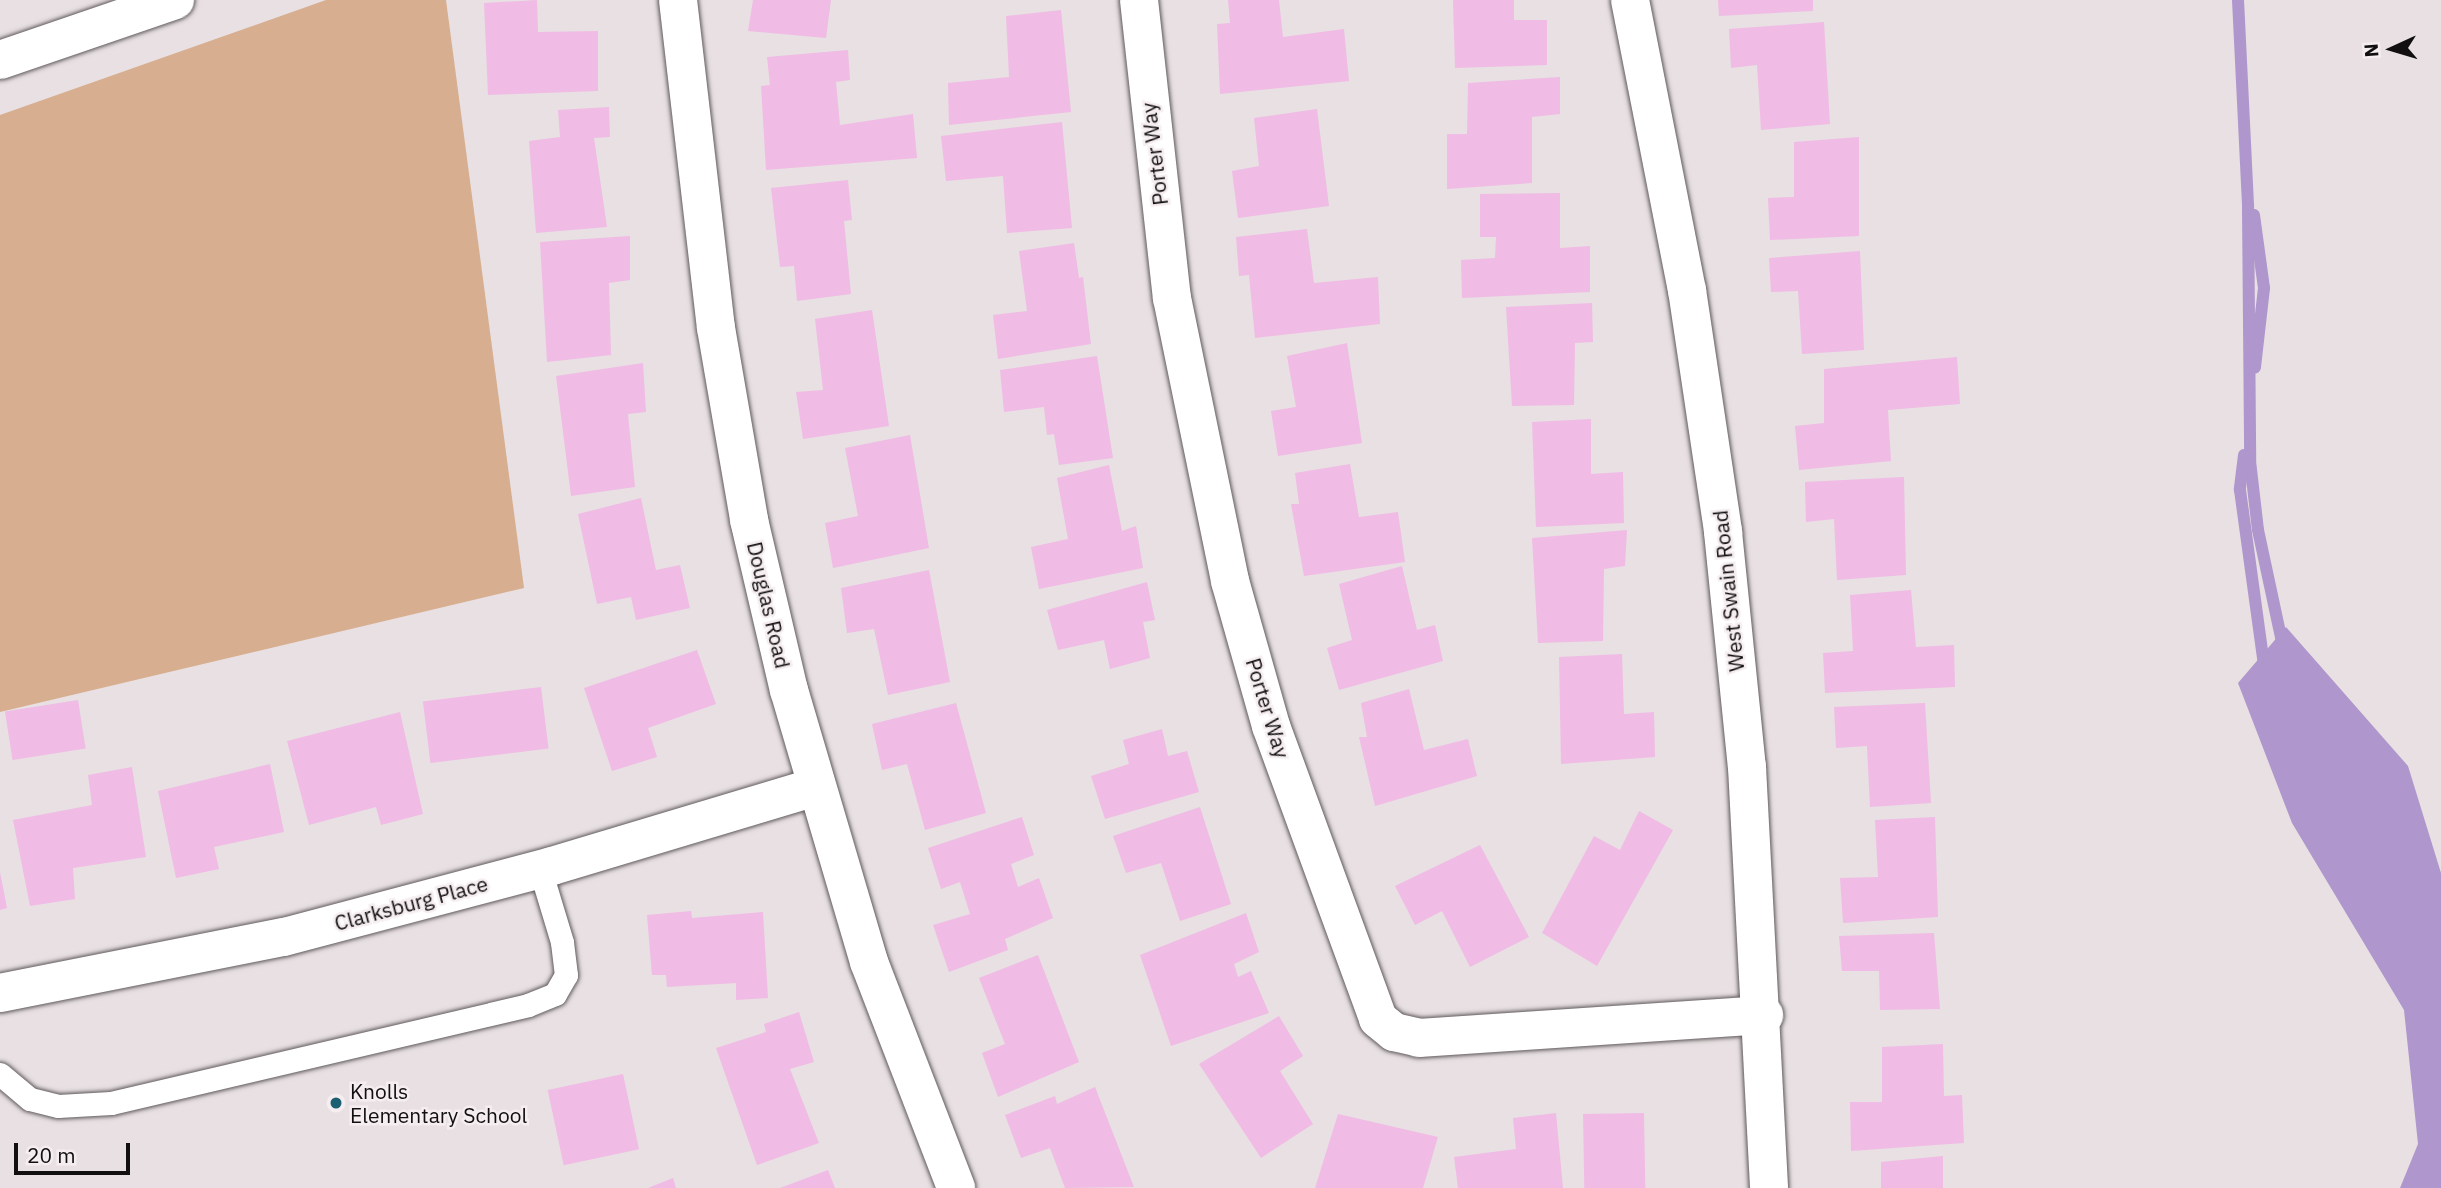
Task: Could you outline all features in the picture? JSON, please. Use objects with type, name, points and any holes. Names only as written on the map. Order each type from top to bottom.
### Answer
[{"type":"street","points":[[0,60],[175,0]]},
{"type":"street","name":"Douglas Road","points":[[678,0],[720,355],[750,520],[815,787],[869,962],[956,1188]]},
{"type":"street","name":"Porter Way","points":[[1139,0],[1172,298],[1230,581],[1271,726],[1378,1019],[1394,1032],[1419,1038],[1763,1015]]},
{"type":"street","name":"West Swain Road","points":[[1630,0],[1686,290],[1723,532],[1747,767],[1763,1015],[1769,1188]]},
{"type":"street","name":"Clarksburg Place","points":[[0,993],[284,937],[541,869],[815,787]]},
{"type":"lane","points":[[0,1074],[30,1099],[58,1106],[101,1104],[528,1005],[555,994],[566,975],[562,942],[541,869]]},
{"type":"shaded area","points":[[326,0],[446,0],[524,588],[0,712],[0,115]]},
{"type":"shaded area","points":[[2286,627],[2408,766],[2441,873],[2441,1188],[2400,1188],[2418,1144],[2404,1010],[2292,823],[2238,683]]},
{"type":"building","points":[[537,0],[538,32],[598,31],[598,91],[488,95],[484,3]]},
{"type":"building","points":[[753,0],[831,0],[826,38],[748,31]]},
{"type":"building","points":[[1228,0],[1279,0],[1283,37],[1344,29],[1349,81],[1220,94],[1217,24],[1230,23]]},
{"type":"building","points":[[1453,0],[1514,0],[1514,20],[1547,20],[1547,65],[1455,68]]},
{"type":"building","points":[[1718,0],[1813,0],[1813,11],[1719,16]]},
{"type":"building","points":[[1061,10],[1071,112],[949,125],[948,83],[1009,77],[1006,16]]},
{"type":"building","points":[[1824,22],[1830,124],[1761,130],[1757,65],[1731,68],[1729,29]]},
{"type":"building","points":[[848,50],[850,80],[836,82],[840,125],[913,114],[917,158],[766,170],[761,86],[770,85],[767,57]]},
{"type":"building","points":[[1560,77],[1560,114],[1532,117],[1532,183],[1447,189],[1447,134],[1467,134],[1468,83]]},
{"type":"building","points":[[609,107],[610,137],[594,138],[607,227],[536,233],[529,141],[560,137],[558,110]]},
{"type":"building","points":[[1317,109],[1329,206],[1238,218],[1232,171],[1259,166],[1254,118]]},
{"type":"building","points":[[1062,122],[1072,228],[1007,233],[1003,176],[946,181],[941,136]]},
{"type":"building","points":[[1859,137],[1859,236],[1770,240],[1768,198],[1794,197],[1794,142]]},
{"type":"building","points":[[848,180],[852,220],[844,221],[851,294],[797,301],[794,266],[780,267],[771,188]]},
{"type":"building","points":[[1560,193],[1560,248],[1590,246],[1590,292],[1462,298],[1461,260],[1495,258],[1496,237],[1480,237],[1480,194]]},
{"type":"building","points":[[1307,229],[1314,283],[1378,277],[1380,324],[1255,338],[1249,275],[1239,276],[1236,237]]},
{"type":"building","points":[[630,236],[630,280],[609,283],[611,355],[547,362],[540,242]]},
{"type":"building","points":[[1074,243],[1079,278],[1083,277],[1091,344],[998,359],[993,315],[1027,311],[1019,251]]},
{"type":"building","points":[[1860,251],[1864,350],[1802,354],[1798,291],[1771,292],[1769,258]]},
{"type":"building","points":[[1592,303],[1593,342],[1575,343],[1574,405],[1512,406],[1506,307]]},
{"type":"building","points":[[872,310],[889,426],[803,439],[796,392],[823,390],[815,319]]},
{"type":"building","points":[[1347,343],[1362,443],[1278,456],[1271,411],[1296,407],[1287,356]]},
{"type":"building","points":[[1097,356],[1113,458],[1059,465],[1054,434],[1047,435],[1044,407],[1004,412],[1000,370]]},
{"type":"building","points":[[1957,357],[1960,404],[1888,410],[1891,461],[1799,470],[1795,426],[1824,423],[1824,369]]},
{"type":"building","points":[[643,363],[646,412],[628,414],[635,487],[571,496],[556,376]]},
{"type":"building","points":[[1591,419],[1591,474],[1623,472],[1624,523],[1536,527],[1532,422]]},
{"type":"building","points":[[910,435],[929,548],[833,568],[825,523],[858,516],[845,448]]},
{"type":"building","points":[[1350,464],[1359,517],[1398,512],[1405,562],[1304,576],[1291,504],[1299,504],[1295,473]]},
{"type":"building","points":[[1109,465],[1122,531],[1136,526],[1143,568],[1039,589],[1031,547],[1068,539],[1057,478]]},
{"type":"building","points":[[1904,477],[1906,575],[1837,580],[1834,519],[1806,522],[1805,482]]},
{"type":"building","points":[[641,498],[656,570],[680,565],[690,608],[636,620],[631,597],[597,604],[578,514]]},
{"type":"building","points":[[1627,530],[1625,566],[1604,569],[1603,641],[1538,643],[1532,538]]},
{"type":"building","points":[[1402,566],[1417,630],[1435,625],[1443,661],[1339,690],[1327,648],[1352,640],[1339,584]]},
{"type":"building","points":[[929,570],[950,682],[888,695],[874,629],[847,633],[841,588]]},
{"type":"building","points":[[1147,582],[1155,620],[1143,622],[1150,658],[1110,669],[1104,640],[1058,650],[1047,610]]},
{"type":"building","points":[[1911,590],[1916,647],[1954,645],[1955,687],[1825,693],[1823,653],[1853,651],[1850,595]]},
{"type":"building","points":[[697,650],[716,704],[648,728],[657,757],[612,771],[584,688]]},
{"type":"building","points":[[1622,654],[1624,714],[1654,712],[1655,757],[1561,764],[1559,657]]},
{"type":"building","points":[[541,687],[549,749],[430,763],[423,702]]},
{"type":"building","points":[[1409,689],[1424,750],[1468,739],[1477,776],[1375,806],[1359,737],[1367,737],[1361,703]]},
{"type":"building","points":[[78,700],[86,748],[13,760],[5,712]]},
{"type":"building","points":[[956,703],[986,813],[925,830],[907,764],[882,770],[872,724]]},
{"type":"building","points":[[1925,703],[1931,803],[1870,807],[1867,746],[1836,748],[1834,707]]},
{"type":"building","points":[[400,712],[423,814],[381,825],[376,807],[309,825],[287,741]]},
{"type":"building","points":[[1162,729],[1168,756],[1187,751],[1199,792],[1105,819],[1091,776],[1129,764],[1123,740]]},
{"type":"building","points":[[270,764],[284,832],[214,847],[219,869],[176,878],[158,791]]},
{"type":"building","points":[[132,767],[146,857],[73,868],[75,899],[30,906],[13,820],[92,805],[88,775]]},
{"type":"building","points":[[1200,807],[1231,904],[1180,921],[1161,863],[1126,873],[1113,836]]},
{"type":"building","points":[[1639,811],[1673,830],[1597,966],[1542,933],[1594,836],[1620,850]]},
{"type":"building","points":[[1022,817],[1034,855],[1011,864],[1018,887],[1039,878],[1053,918],[1005,939],[1008,950],[949,972],[933,925],[970,914],[960,882],[941,889],[928,848]]},
{"type":"building","points":[[1935,817],[1938,917],[1843,923],[1840,878],[1878,877],[1875,820]]},
{"type":"building","points":[[1480,845],[1529,937],[1470,967],[1442,911],[1415,925],[1395,886]]},
{"type":"building","points":[[0,872],[7,908],[0,910]]},
{"type":"building","points":[[691,911],[692,918],[763,912],[768,998],[736,1000],[736,983],[667,987],[666,975],[652,975],[647,915]]},
{"type":"building","points":[[1246,913],[1259,952],[1234,964],[1238,977],[1251,971],[1269,1013],[1171,1046],[1140,955]]},
{"type":"building","points":[[1934,933],[1940,1009],[1880,1010],[1879,971],[1842,971],[1839,936]]},
{"type":"building","points":[[1038,955],[1079,1062],[998,1097],[982,1053],[1005,1044],[979,978]]},
{"type":"building","points":[[799,1012],[814,1062],[790,1069],[819,1143],[757,1165],[716,1048],[766,1032],[764,1024]]},
{"type":"building","points":[[1279,1016],[1303,1056],[1280,1071],[1313,1124],[1261,1158],[1199,1064]]},
{"type":"building","points":[[1943,1044],[1944,1096],[1962,1095],[1964,1143],[1851,1151],[1850,1102],[1882,1102],[1882,1047]]},
{"type":"building","points":[[623,1074],[639,1149],[564,1165],[548,1090]]},
{"type":"building","points":[[1095,1087],[1134,1187],[1065,1188],[1050,1148],[1021,1158],[1005,1115],[1055,1096],[1057,1104]]},
{"type":"building","points":[[1556,1113],[1563,1188],[1458,1188],[1454,1157],[1516,1149],[1513,1118]]},
{"type":"building","points":[[1644,1113],[1645,1188],[1584,1188],[1583,1114]]},
{"type":"building","points":[[1338,1114],[1438,1137],[1423,1188],[1315,1188]]},
{"type":"building","points":[[1943,1156],[1943,1188],[1881,1188],[1881,1162]]},
{"type":"building","points":[[828,1170],[835,1188],[780,1188]]},
{"type":"building","points":[[673,1178],[676,1188],[648,1188]]},
{"type":"waterway","points":[[2238,0],[2248,207],[2250,461],[2258,530],[2284,651]]},
{"type":"waterway","points":[[2254,215],[2264,288],[2255,367]]},
{"type":"waterway","points":[[2244,455],[2240,490],[2263,659]]},
{"type":"place","name":"Knolls Elementary School","points":[[336,1103]]}]
